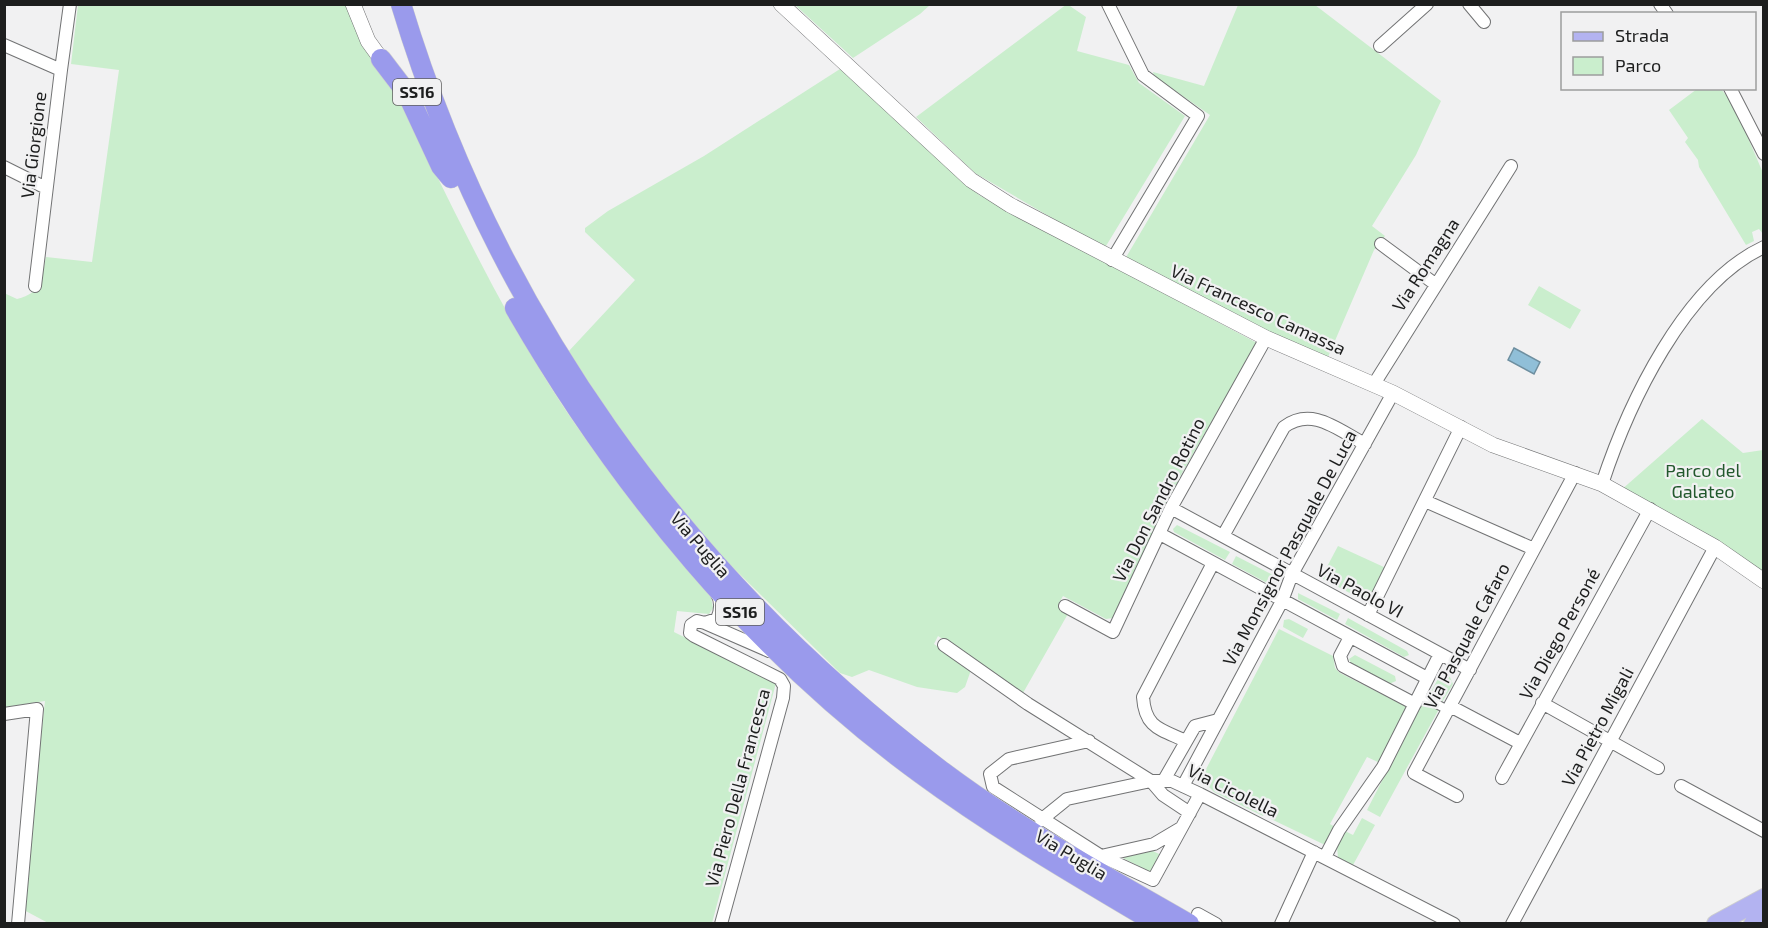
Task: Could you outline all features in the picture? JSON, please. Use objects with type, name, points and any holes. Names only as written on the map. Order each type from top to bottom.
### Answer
[{"type":"highway","name":"Via Puglia","points":[[387,4],[416,92],[451,178],[500,282],[548,366],[613,462],[697,568],[796,670],[920,773],[995,825],[1158,924]]},
{"type":"highway","name":"Via Puglia","points":[[401,4],[424,76],[457,163],[512,275],[559,357],[624,453],[692,538],[775,628],[820,672],[940,769],[1002,813],[1193,919]]},
{"type":"highway","points":[[381,59],[407,93],[441,166],[451,178]]},
{"type":"main road","points":[[1716,924],[1764,898]]},
{"type":"main road","points":[[1753,924],[1764,918]]},
{"type":"street","points":[[61,70],[70,4]]},
{"type":"street","points":[[353,4],[368,41],[381,59]]},
{"type":"street","name":"Via Francesco Camassa","points":[[781,4],[971,180],[1059,233],[1266,338],[1374,384],[1493,445],[1602,484],[1715,547],[1764,581]]},
{"type":"street","points":[[1108,4],[1143,75],[1198,116],[1112,260]]},
{"type":"street","points":[[1469,4],[1484,22]]},
{"type":"street","points":[[1380,46],[1423,6]]},
{"type":"street","name":"Via Giorgione","points":[[4,45],[61,70],[35,286]]},
{"type":"street","points":[[1731,90],[1761,140],[1764,154]]},
{"type":"street","name":"Via Romagna","points":[[1374,384],[1511,166]]},
{"type":"street","points":[[4,167],[46,188]]},
{"type":"street","points":[[1381,244],[1435,284]]},
{"type":"street","points":[[1602,484],[1623,425],[1646,376],[1666,344],[1716,282],[1764,247]]},
{"type":"street","name":"Via Don Sandro Rotino","points":[[1065,606],[1113,632],[1171,508],[1266,338]]},
{"type":"street","name":"Via Monsignor Pasquale De Luca","points":[[1167,782],[1218,720],[1282,600],[1292,574],[1393,393]]},
{"type":"street","points":[[1223,537],[1284,427],[1294,419],[1316,418],[1365,444]]},
{"type":"street","points":[[1368,615],[1461,428]]},
{"type":"street","name":"Via Pasquale Cafaro","points":[[1457,796],[1414,773],[1575,473]]},
{"type":"street","points":[[1425,501],[1534,549]]},
{"type":"street","name":"Via Paolo VI","points":[[1171,508],[1470,670]]},
{"type":"street","name":"Via Diego Personé","points":[[1502,778],[1650,509]]},
{"type":"street","points":[[1160,534],[1427,678]]},
{"type":"street","name":"Via Pietro Migali","points":[[1512,924],[1715,547]]},
{"type":"street","points":[[1186,741],[1151,724],[1144,711],[1143,697],[1213,563]]},
{"type":"street","name":"Via Piero Della Francesca","points":[[697,568],[719,597],[720,610],[717,619],[705,623],[697,621],[691,624],[690,633],[780,679],[784,686],[783,699],[721,924]]},
{"type":"street","points":[[705,623],[765,648],[796,670]]},
{"type":"street","points":[[1350,637],[1340,656],[1343,666],[1417,699],[1449,708],[1520,743]]},
{"type":"street","name":"Via Cicolella","points":[[944,645],[1029,704],[1089,741],[1167,782],[1200,794],[1320,854],[1454,924]]},
{"type":"street","points":[[1281,924],[1320,854],[1383,767],[1440,654]]},
{"type":"street","points":[[1542,703],[1658,768]]},
{"type":"street","points":[[4,714],[37,709],[18,924]]},
{"type":"street","points":[[1190,813],[1163,795],[1194,726],[1218,720]]},
{"type":"street","points":[[1089,741],[1009,759],[990,774],[993,787],[1041,820],[1101,856],[1153,880],[1200,794]]},
{"type":"street","points":[[1041,820],[1067,799],[1167,782]]},
{"type":"street","points":[[1681,786],[1764,831]]},
{"type":"street","points":[[1101,856],[1154,844],[1182,827]]},
{"type":"street","name":"Via Puglia","points":[[1193,919],[1216,924]]},
{"type":"green space","points":[[1067,4],[1086,17],[1077,51],[1129,65],[1139,83],[1185,116],[1106,246],[1076,232],[975,173],[916,117]]},
{"type":"green space","points":[[78,5],[347,5],[362,43],[379,68],[387,75],[481,263],[542,373],[601,460],[711,597],[713,608],[709,614],[677,611],[674,632],[776,683],[712,923],[50,924],[22,909],[45,701],[5,707],[4,293],[17,299],[32,293],[39,284],[46,257],[92,262],[119,70],[71,64]]},
{"type":"green space","points":[[795,5],[930,5],[853,58]]},
{"type":"green space","points":[[1238,5],[1315,5],[1441,101],[1416,155],[1372,226],[1385,236],[1374,250],[1328,357],[1259,327],[1125,259],[1210,115],[1154,76],[1153,72],[1204,86]]},
{"type":"green space","points":[[840,69],[979,195],[1257,343],[1182,473],[1113,618],[1106,619],[1063,596],[1058,605],[1069,612],[1023,693],[938,636],[934,644],[971,670],[965,687],[957,693],[917,687],[869,670],[852,677],[840,673],[697,532],[616,425],[568,352],[635,280],[585,232],[585,228],[608,211],[704,156]]},
{"type":"green space","points":[[1696,90],[1722,90],[1734,105],[1763,173],[1763,234],[1759,229],[1752,232],[1754,241],[1746,245],[1699,167],[1698,160],[1685,142],[1688,138],[1669,110]]},
{"type":"green space","points":[[1539,286],[1581,310],[1570,329],[1528,305]]},
{"type":"green space","name":"Parco del Galateo","points":[[1702,419],[1743,453],[1763,450],[1763,575],[1620,491]]},
{"type":"green space","points":[[1177,525],[1230,552],[1225,560],[1174,532],[1173,529]]},
{"type":"green space","points":[[1338,546],[1386,568],[1369,603],[1321,578]]},
{"type":"green space","points":[[1236,556],[1275,576],[1274,584],[1269,584],[1232,564]]},
{"type":"green space","points":[[1298,593],[1340,614],[1337,620],[1298,599]]},
{"type":"green space","points":[[1348,618],[1407,651],[1409,655],[1404,657],[1345,624]]},
{"type":"green space","points":[[1289,619],[1308,629],[1303,638],[1283,627],[1284,620]]},
{"type":"green space","points":[[1279,629],[1333,656],[1335,668],[1340,673],[1407,707],[1380,763],[1367,757],[1330,824],[1335,827],[1327,843],[1323,844],[1271,819],[1277,806],[1270,803],[1263,816],[1214,792],[1209,787],[1204,773]]},
{"type":"green space","points":[[1355,655],[1395,676],[1396,681],[1389,684],[1351,663],[1349,659]]},
{"type":"green space","points":[[1444,675],[1450,677],[1453,684],[1441,704],[1428,697],[1439,677]]},
{"type":"green space","points":[[1423,701],[1439,709],[1380,817],[1367,810]]},
{"type":"green space","points":[[1362,818],[1375,825],[1353,865],[1338,858],[1337,846],[1345,831],[1353,835]]},
{"type":"green space","points":[[1151,850],[1161,855],[1152,873],[1121,857]]},
{"type":"water","points":[[1514,348],[1540,362],[1534,374],[1508,360]]}]
